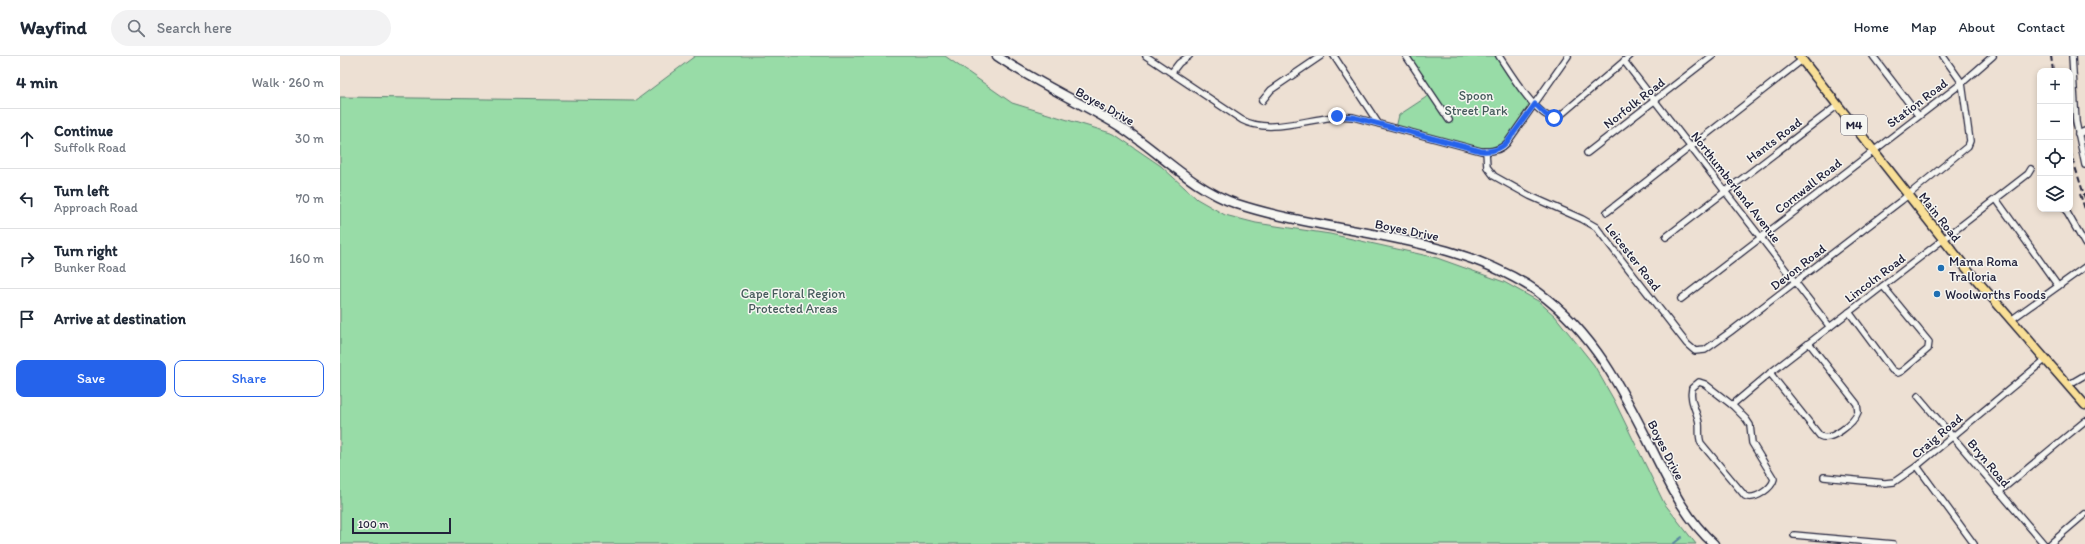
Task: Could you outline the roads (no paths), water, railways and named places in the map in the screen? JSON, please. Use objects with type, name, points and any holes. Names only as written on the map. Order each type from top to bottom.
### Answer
[{"type":"main road","name":"Boyes Drive","points":[[997,56],[1024,75],[1115,123],[1151,148],[1194,183],[1218,196],[1270,214],[1427,246],[1473,259],[1505,273],[1539,293],[1570,319],[1602,357],[1626,396],[1683,507],[1700,530],[1714,544]]},
{"type":"main road","name":"Main Road","points":[[1801,58],[1943,240],[2085,405]]},
{"type":"street","points":[[1146,56],[1242,120],[1259,126],[1346,116],[1486,151],[1495,150],[1505,145],[1568,56]]},
{"type":"street","points":[[1172,72],[1179,63],[1189,56]]},
{"type":"street","points":[[1262,100],[1271,90],[1321,56]]},
{"type":"street","points":[[1334,56],[1378,123]]},
{"type":"street","points":[[1406,56],[1449,120]]},
{"type":"street","points":[[1499,56],[1528,98],[1549,118],[1558,117],[1630,56]]},
{"type":"street","name":"Norfolk Road","points":[[1587,153],[1712,56]]},
{"type":"street","points":[[1873,56],[1918,115]]},
{"type":"street","points":[[1943,56],[1962,83]]},
{"type":"street","points":[[2072,56],[2078,134],[2085,165]]},
{"type":"street","name":"Station Road","points":[[1873,150],[1962,83],[1993,57]]},
{"type":"street","points":[[1607,212],[1801,58]]},
{"type":"street","name":"Northumberland Avenue","points":[[1624,61],[1830,327]]},
{"type":"street","name":"Devon Road","points":[[1698,352],[1705,350],[1730,332],[1908,195],[1969,145],[1962,83]]},
{"type":"street","name":"Hants Road","points":[[1666,237],[1838,105]]},
{"type":"street","points":[[2078,134],[2085,131]]},
{"type":"street","name":"Cornwall Road","points":[[1681,298],[1873,150]]},
{"type":"street","name":"Leicester Road","points":[[1486,151],[1487,167],[1494,176],[1530,196],[1582,219],[1596,227],[1687,344],[1698,352]]},
{"type":"street","name":"Lincoln Road","points":[[1732,405],[1770,373],[2028,174],[2031,169]]},
{"type":"street","points":[[1996,199],[2058,286]]},
{"type":"street","points":[[2067,212],[2085,244]]},
{"type":"street","points":[[2011,320],[2085,267]]},
{"type":"street","points":[[1849,312],[1892,370],[1895,372],[1902,371],[1928,349],[1929,342],[1883,286]]},
{"type":"street","points":[[1770,373],[1823,438],[1830,437],[1852,421],[1858,412],[1857,404],[1809,343]]},
{"type":"street","name":"Craig Road","points":[[1824,477],[1889,483],[1894,482],[1917,466],[1953,437],[2046,359]]},
{"type":"street","points":[[2068,385],[2085,375]]},
{"type":"street","points":[[1703,382],[1732,405],[1749,422],[1752,443],[1774,479],[1771,485],[1752,498],[1745,496],[1701,443],[1698,435],[1698,421],[1691,397],[1692,388],[1697,383],[1703,382]]},
{"type":"street","name":"Bryn Road","points":[[1918,396],[2044,544]]},
{"type":"street","points":[[1999,492],[2085,421]]},
{"type":"street","points":[[1917,466],[1974,544]]},
{"type":"street","points":[[2050,544],[2085,514]]},
{"type":"street","points":[[1794,535],[1893,544]]},
{"type":"waterway","points":[[1673,544],[1682,537]]},
{"type":"railway","points":[[2051,56],[2053,68]]},
{"type":"railway","points":[[2073,160],[2085,198]]},
{"type":"railway","points":[[2080,194],[2085,209]]},
{"type":"place","name":"Mama Roma Tralloria","points":[[1941,268]]},
{"type":"place","name":"Woolworths Foods","points":[[1937,294]]},
{"type":"park label","name":"Spoon Street Park","points":[[1476,102]]},
{"type":"park label","name":"Cape Floral Region Protected Areas","points":[[793,300]]}]
